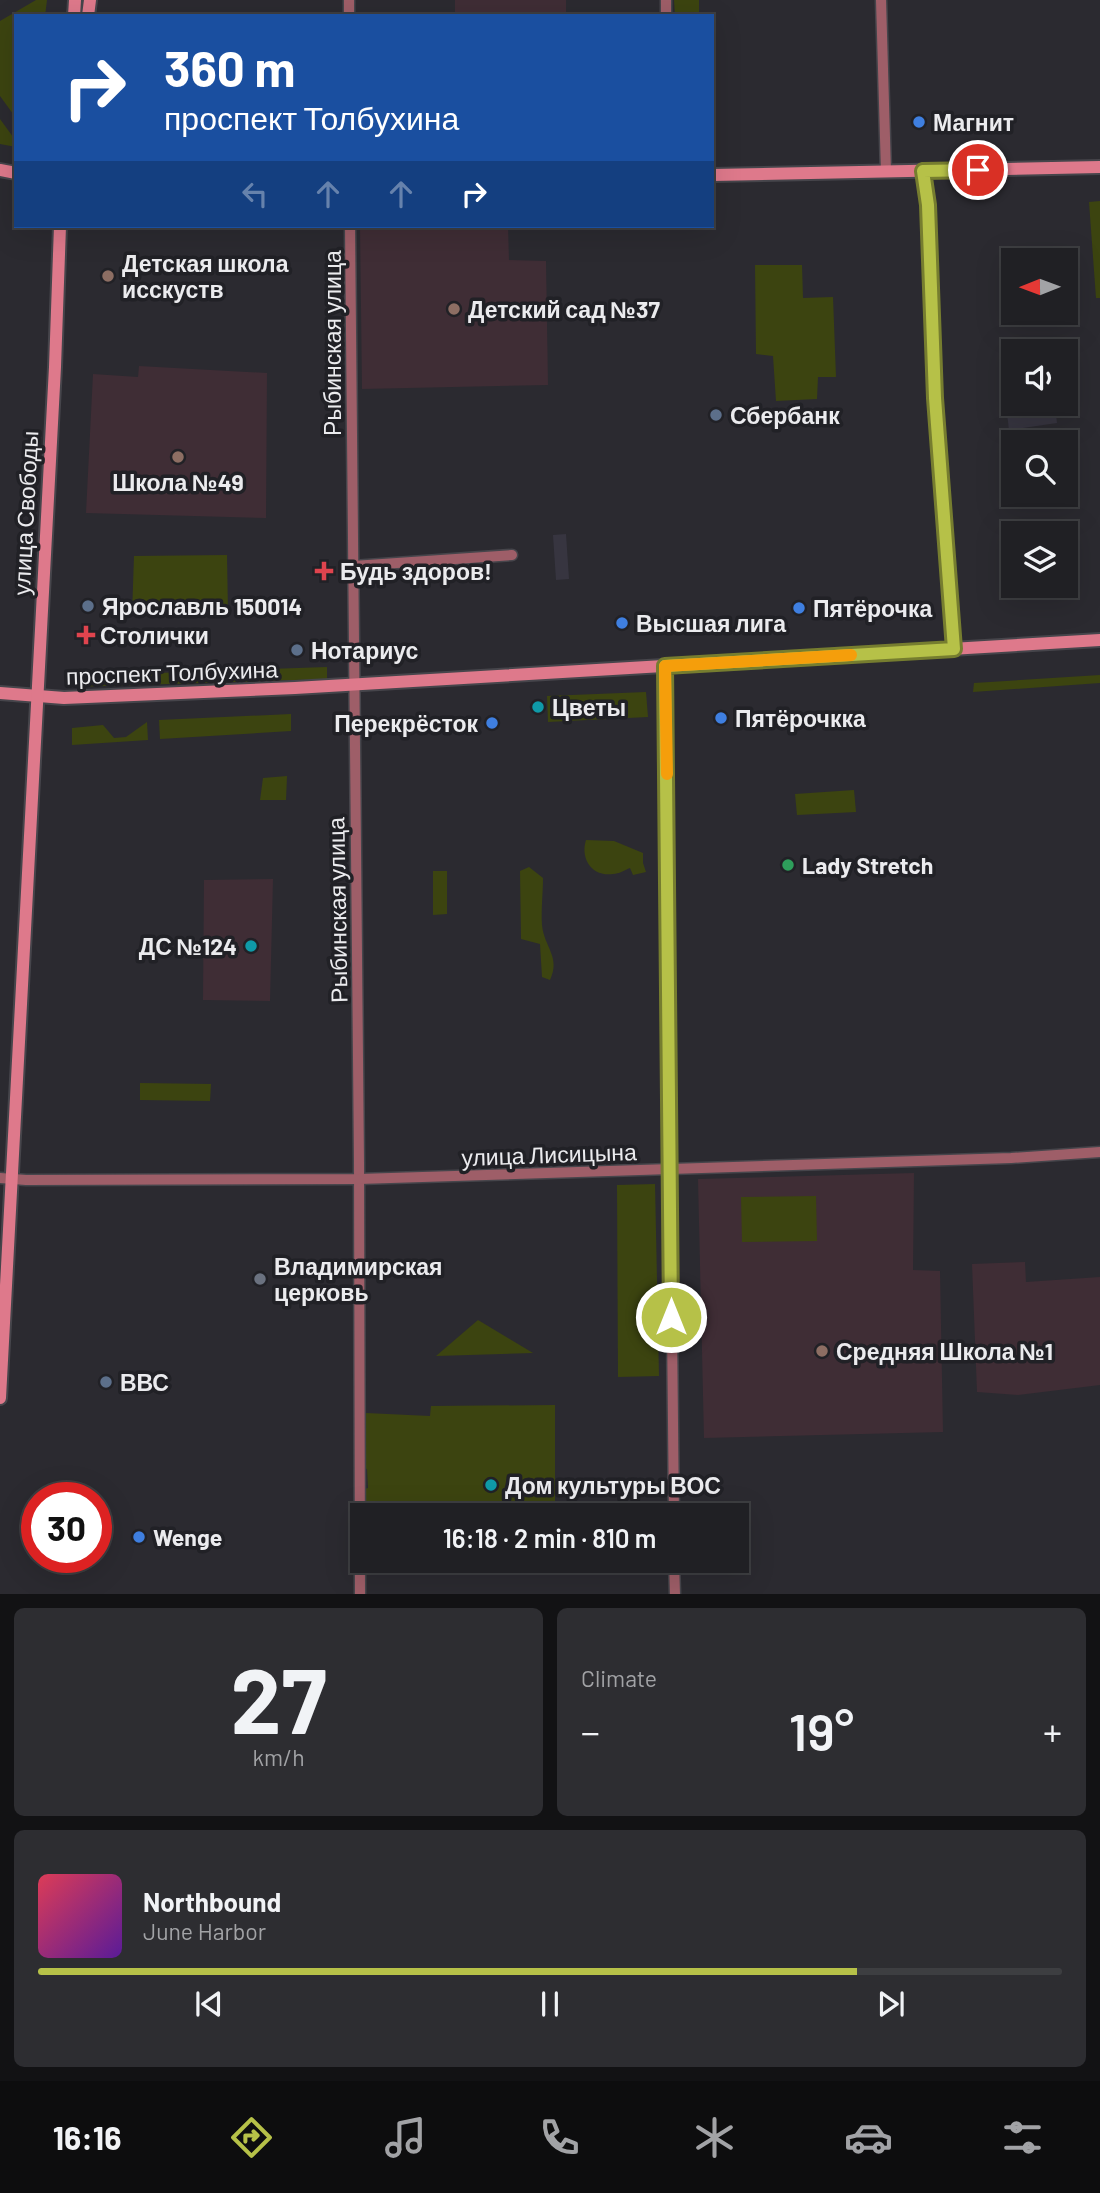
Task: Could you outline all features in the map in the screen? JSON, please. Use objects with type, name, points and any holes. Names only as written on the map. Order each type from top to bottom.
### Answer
[{"type":"main road","points":[[714,175],[1100,167]]},
{"type":"main road","name":"улица Свободы","points":[[0,1398],[5,1178],[63,228]]},
{"type":"main road","name":"проспект Толбухина","points":[[0,693],[36,697],[101,696],[354,685],[1100,640]]},
{"type":"street","points":[[881,0],[886,172]]},
{"type":"street","points":[[923,171],[928,205],[935,398],[954,649]]},
{"type":"street","name":"Рыбинская улица","points":[[350,228],[360,1594]]},
{"type":"street","points":[[353,566],[512,555]]},
{"type":"street","points":[[665,666],[674,1503]]},
{"type":"street","name":"улица Лисицына","points":[[5,1178],[359,1179],[1011,1158],[1100,1152]]},
{"type":"street","points":[[674,1573],[675,1594]]},
{"type":"shaded area","points":[[455,0],[566,0],[566,14],[455,14]]},
{"type":"shaded area","name":"Детский сад №37","points":[[360,228],[508,228],[509,260],[546,261],[548,385],[362,389]]},
{"type":"shaded area","name":"Школа №49","points":[[139,366],[267,373],[266,518],[86,513],[93,374],[138,377]]},
{"type":"shaded area","points":[[1007,416],[1056,416],[1057,423],[1009,430]]},
{"type":"shaded area","points":[[566,534],[569,579],[556,580],[553,535]]},
{"type":"shaded area","points":[[273,879],[270,1001],[203,1000],[204,880]]},
{"type":"shaded area","name":"Средняя Школа №1","points":[[914,1173],[913,1270],[940,1271],[943,1432],[704,1438],[698,1179]]},
{"type":"shaded area","points":[[1025,1262],[1026,1282],[1100,1277],[1100,1385],[1018,1395],[977,1392],[972,1264]]},
{"type":"green space","points":[[36,0],[47,0],[45,14],[14,14],[14,115],[0,96],[0,21]]},
{"type":"green space","points":[[674,0],[699,0],[699,14],[675,14]]},
{"type":"green space","points":[[0,119],[14,138],[14,147],[0,144]]},
{"type":"green space","points":[[1100,201],[1100,298],[1096,298],[1089,202]]},
{"type":"green space","points":[[755,265],[802,265],[803,298],[833,297],[836,377],[818,377],[817,399],[776,401],[773,356],[756,354]]},
{"type":"green space","points":[[227,555],[228,613],[132,615],[134,556]]},
{"type":"green space","points":[[327,667],[327,679],[73,687],[72,676]]},
{"type":"green space","points":[[1100,675],[1100,683],[973,692],[974,683]]},
{"type":"green space","points":[[646,692],[648,717],[548,722],[547,696]]},
{"type":"green space","points":[[291,714],[291,731],[160,739],[159,720]]},
{"type":"green space","points":[[147,722],[148,740],[72,745],[72,728],[103,725],[114,738],[126,737]]},
{"type":"green space","points":[[287,776],[286,800],[260,800],[263,778]]},
{"type":"green space","points":[[854,790],[856,812],[797,815],[795,794]]},
{"type":"green space","points":[[586,840],[614,841],[643,853],[646,872],[633,875],[630,868],[615,874],[599,873],[586,860]]},
{"type":"green space","points":[[529,867],[543,878],[543,933],[554,965],[550,980],[542,977],[540,944],[521,939],[520,871]]},
{"type":"green space","points":[[433,871],[447,871],[447,914],[433,915]]},
{"type":"green space","points":[[140,1083],[211,1084],[210,1101],[140,1100]]},
{"type":"green space","points":[[655,1184],[659,1376],[618,1377],[617,1185]]},
{"type":"green space","points":[[816,1196],[817,1241],[742,1242],[741,1197]]},
{"type":"green space","points":[[478,1320],[533,1353],[436,1356]]},
{"type":"green space","points":[[555,1405],[555,1503],[365,1503],[365,1489],[368,1488],[367,1469],[363,1468],[363,1420],[366,1421],[366,1413],[430,1416],[431,1406]]},
{"type":"slow traffic","points":[[667,774],[665,666],[851,655]]},
{"type":"place","name":"Магнит","points":[[919,122]]},
{"type":"place","name":"Детская школа исскуств","points":[[108,276]]},
{"type":"place","name":"Детский сад №37","points":[[454,309]]},
{"type":"place","name":"Сбербанк","points":[[716,415]]},
{"type":"place","name":"Школа №49","points":[[178,457]]},
{"type":"place","name":"Будь здоров!","points":[[324,571]]},
{"type":"place","name":"Ярославль 150014","points":[[88,606]]},
{"type":"place","name":"Пятёрочка","points":[[799,608]]},
{"type":"place","name":"Высшая лига","points":[[622,623]]},
{"type":"place","name":"Столички","points":[[86,635]]},
{"type":"place","name":"Нотариус","points":[[297,650]]},
{"type":"place","name":"Цветы","points":[[538,707]]},
{"type":"place","name":"Пятёрочкка","points":[[721,718]]},
{"type":"place","name":"Перекрёсток","points":[[492,723]]},
{"type":"place","name":"Lady Stretch","points":[[788,865]]},
{"type":"place","name":"ДС №124","points":[[251,946]]},
{"type":"place","name":"Владимирская церковь","points":[[260,1279]]},
{"type":"place","name":"Средняя Школа №1","points":[[822,1351]]},
{"type":"place","name":"ВВС","points":[[106,1382]]},
{"type":"place","name":"Дом культуры ВОС","points":[[491,1485]]},
{"type":"place","name":"Wenge","points":[[139,1537]]},
{"type":"route","points":[[671,1317],[665,666],[954,649],[935,398],[928,205],[923,171],[978,170]]}]
